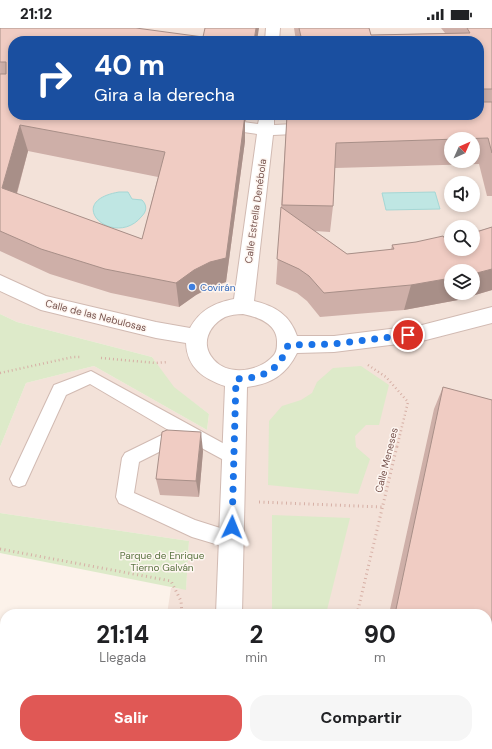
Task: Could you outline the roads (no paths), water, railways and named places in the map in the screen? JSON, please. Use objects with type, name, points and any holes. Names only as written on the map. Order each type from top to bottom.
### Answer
[{"type":"street","points":[[226,120],[328,128]]},
{"type":"street","name":"Calle Estrella Denébola","points":[[243,306],[266,123]]},
{"type":"street","name":"Calle de las Nebulosas","points":[[0,282],[41,302],[156,330],[196,337]]},
{"type":"street","points":[[243,306],[270,314],[280,323],[286,333],[288,345],[284,357],[276,367],[265,374],[251,379],[236,379],[221,376],[209,369],[200,360],[195,348],[196,337],[200,327],[208,318],[224,310],[243,306]]},
{"type":"street","points":[[288,345],[334,344],[422,333],[492,315]]},
{"type":"street","points":[[229,609],[236,379]]},
{"type":"lane","points":[[19,479],[60,390],[91,377],[233,457]]},
{"type":"lane","points":[[185,431],[131,458],[125,497],[192,528],[232,540]]},
{"type":"water","points":[[119,192],[128,192],[132,199],[142,200],[146,208],[142,216],[131,225],[119,228],[108,226],[99,220],[94,213],[94,205],[102,197]]},
{"type":"water","points":[[435,192],[440,209],[386,210],[382,193]]},
{"type":"place","name":"Covirán","points":[[192,287]]},
{"type":"park label","name":"Parque de Enrique Tierno Galván","points":[[162,560]]}]
